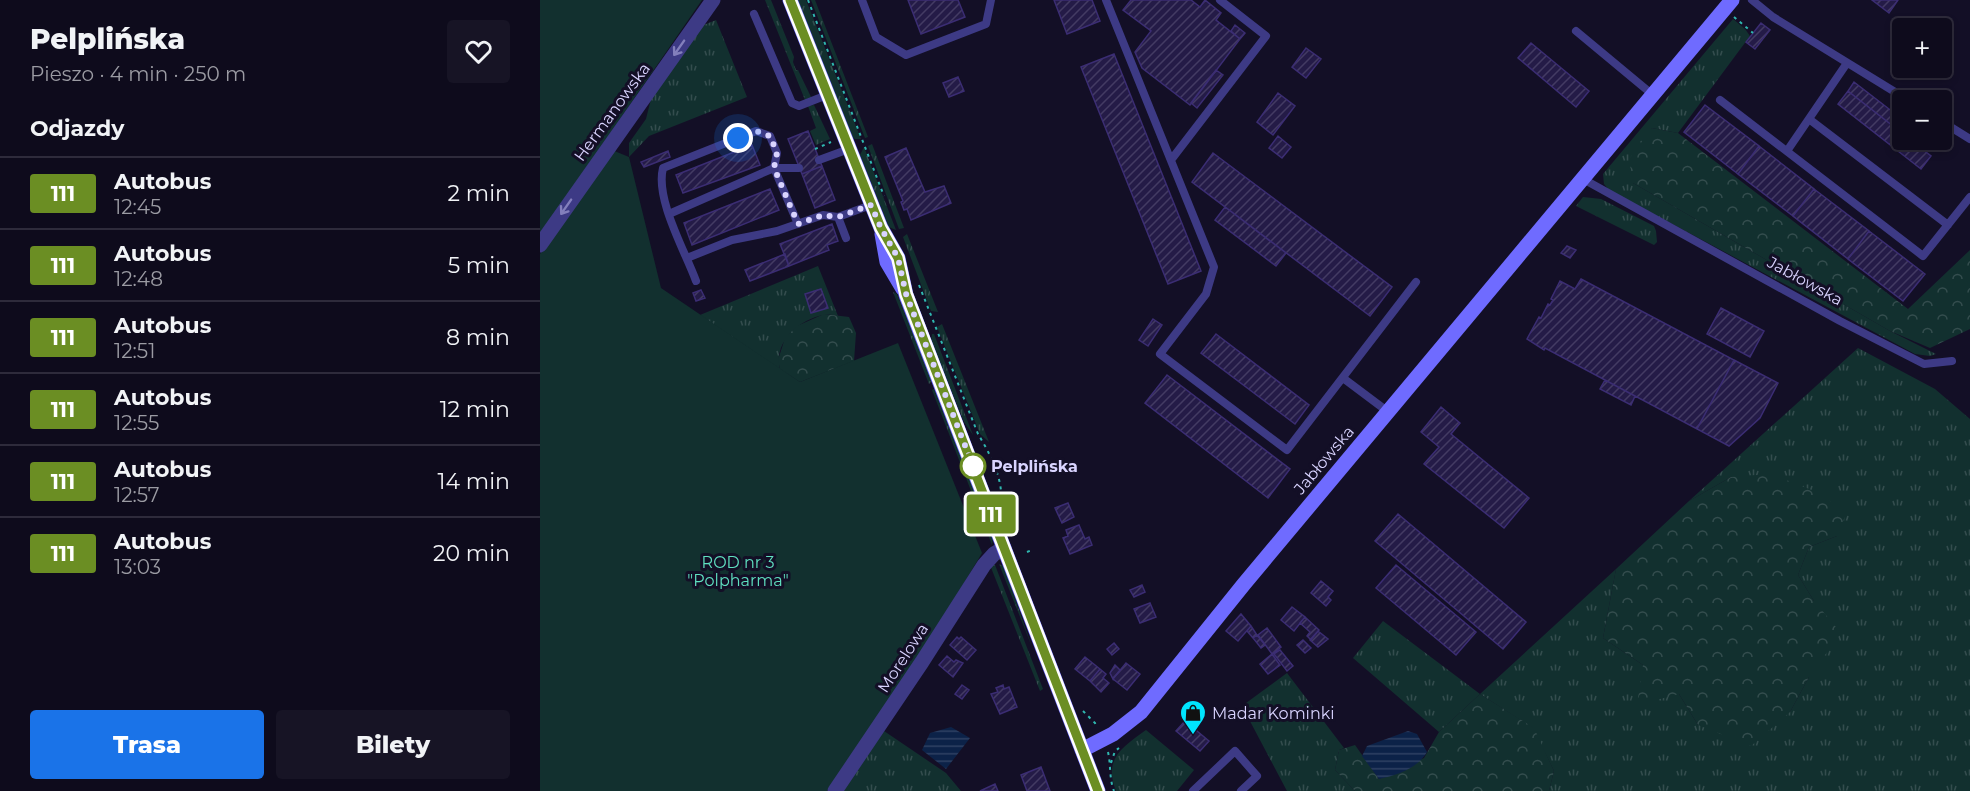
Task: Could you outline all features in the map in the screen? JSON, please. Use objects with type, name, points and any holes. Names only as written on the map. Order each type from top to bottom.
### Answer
[{"type":"main road","points":[[790,0],[881,228],[887,262],[906,294],[1098,791]]},
{"type":"main road","name":"Jabłowska","points":[[1082,750],[1128,724],[1141,712],[1387,411],[1653,95],[1732,8]]},
{"type":"street","name":"Hermanowska","points":[[540,245],[713,0]]},
{"type":"street","name":"Morelowa","points":[[835,791],[984,566],[993,554],[1005,548]]},
{"type":"lane","points":[[862,0],[876,38],[906,55],[986,24],[991,0]]},
{"type":"lane","points":[[1106,0],[1214,267],[1206,294],[1160,354],[1287,450],[1416,282]]},
{"type":"lane","points":[[1171,160],[1266,36],[1220,0]]},
{"type":"lane","points":[[1752,0],[1773,17],[1892,90]]},
{"type":"lane","points":[[754,14],[792,104],[798,106],[827,95]]},
{"type":"lane","points":[[1576,31],[1653,95]]},
{"type":"lane","points":[[1787,151],[1847,63]]},
{"type":"lane","points":[[1720,100],[1923,256],[1970,197]]},
{"type":"lane","points":[[1809,118],[1948,225]]},
{"type":"lane","points":[[1952,128],[1970,139]]},
{"type":"lane","points":[[696,281],[669,214],[660,179],[663,168],[756,131],[770,136],[777,153],[774,168],[798,224]]},
{"type":"lane","points":[[819,160],[849,149]]},
{"type":"lane","points":[[669,214],[774,168],[799,168]]},
{"type":"lane","name":"Jabłowska","points":[[1583,179],[1840,321],[1924,364],[1952,361]]},
{"type":"lane","points":[[687,258],[732,240],[777,231],[823,215],[838,217],[871,205]]},
{"type":"lane","points":[[838,217],[846,238]]},
{"type":"lane","points":[[1343,378],[1387,411]]},
{"type":"lane","points":[[1193,791],[1235,752],[1257,776],[1241,791]]},
{"type":"path","points":[[808,0],[888,203]]},
{"type":"path","points":[[1732,8],[1753,33]]},
{"type":"path","points":[[815,149],[834,141]]},
{"type":"path","points":[[916,276],[978,434],[986,447],[1000,482],[1001,502]]},
{"type":"path","points":[[1028,552],[1032,550]]},
{"type":"path","points":[[1079,706],[1095,723],[1111,763],[1111,782],[1114,791]]},
{"type":"green space","points":[[540,0],[702,0],[540,235]]},
{"type":"green space","points":[[765,0],[771,0],[794,57],[796,70],[811,97],[805,100]]},
{"type":"green space","points":[[797,0],[806,0],[861,139],[852,137]]},
{"type":"green space","points":[[811,0],[815,0],[868,137],[865,138]]},
{"type":"green space","points":[[1733,19],[1750,36],[1678,133],[1652,128],[1633,183],[1890,331],[1936,354],[1930,356],[1915,354],[1609,190],[1604,184],[1603,174]]},
{"type":"green space","points":[[716,20],[747,97],[649,136],[629,157],[629,143],[646,119],[651,99],[701,26]]},
{"type":"green space","points":[[814,105],[830,139],[816,145],[810,131],[816,128],[808,106]]},
{"type":"green space","points":[[1652,128],[1678,133],[1908,309],[1970,250],[1970,329],[1930,348],[1890,331],[1633,183],[1629,159]]},
{"type":"green space","points":[[872,144],[904,228],[899,229],[868,146]]},
{"type":"green space","points":[[864,147],[896,230],[889,227],[860,155]]},
{"type":"green space","name":"ROD nr 3 \"Polpharma\"","points":[[612,150],[629,157],[661,288],[800,382],[898,343],[982,553],[930,640],[827,791],[540,791],[540,254]]},
{"type":"green space","points":[[1583,197],[1601,199],[1654,226],[1657,242],[1654,245],[1576,206]]},
{"type":"green space","points":[[907,234],[938,312],[931,311],[903,237]]},
{"type":"green space","points":[[818,266],[838,316],[823,315],[814,318],[789,334],[780,350],[780,369],[700,315]]},
{"type":"green space","points":[[893,292],[897,294],[932,381],[929,384]]},
{"type":"green space","points":[[824,314],[849,317],[856,333],[854,361],[800,382],[780,369],[778,360],[785,338],[797,326]]},
{"type":"green space","points":[[942,324],[989,442],[980,434],[937,327]]},
{"type":"green space","points":[[932,334],[934,334],[973,435],[964,422],[931,341]]},
{"type":"green space","points":[[1858,348],[1935,389],[1970,419],[1970,791],[1549,791],[1554,771],[1533,728],[1480,694],[1616,569],[1603,638],[1643,665],[1679,694],[1698,725],[1790,712],[1809,677],[1814,601],[1798,575],[1809,547],[1837,536],[1731,477],[1689,501]]},
{"type":"green space","points":[[934,389],[993,538],[992,545],[932,390]]},
{"type":"green space","points":[[1771,474],[1822,494],[1846,514],[1837,536],[1809,547],[1798,575],[1814,601],[1841,633],[1809,677],[1790,712],[1751,746],[1698,725],[1679,694],[1637,705],[1643,665],[1603,638],[1616,569],[1689,501],[1731,477]]},
{"type":"green space","points":[[999,564],[1003,566],[1007,575],[1032,647]]},
{"type":"green space","points":[[990,565],[995,565],[1043,689],[1040,691]]},
{"type":"green space","points":[[1383,621],[1480,694],[1439,732],[1353,658]]},
{"type":"green space","points":[[1287,673],[1344,748],[1339,750],[1335,770],[1355,791],[1287,791],[1242,706]]},
{"type":"green space","points":[[1480,694],[1534,728],[1554,771],[1549,791],[1355,791],[1335,770],[1339,750],[1355,745],[1379,779],[1424,758],[1439,732]]},
{"type":"green space","points":[[1146,730],[1194,770],[1177,791],[1116,791],[1112,770],[1114,762],[1123,748]]},
{"type":"green space","points":[[884,731],[946,773],[961,791],[843,791]]},
{"type":"water","points":[[951,727],[970,738],[946,769],[922,750],[930,733]]},
{"type":"water","points":[[1408,731],[1417,734],[1427,752],[1412,767],[1379,779],[1362,756],[1367,746]]},
{"type":"building","points":[[908,0],[958,0],[965,17],[921,34]]},
{"type":"building","points":[[1054,0],[1092,0],[1100,21],[1067,34]]},
{"type":"building","points":[[1131,0],[1191,0],[1200,7],[1205,0],[1221,13],[1216,20],[1240,39],[1190,105],[1142,68],[1135,52],[1151,31],[1123,10]]},
{"type":"building","points":[[1872,0],[1898,0],[1889,13]]},
{"type":"building","points":[[1761,23],[1770,30],[1755,49],[1746,42]]},
{"type":"building","points":[[1235,25],[1245,33],[1240,39],[1231,31]]},
{"type":"building","points":[[1531,43],[1589,91],[1576,107],[1518,58]]},
{"type":"building","points":[[1306,48],[1321,59],[1306,78],[1292,67]]},
{"type":"building","points":[[1114,54],[1201,271],[1168,284],[1081,67]]},
{"type":"building","points":[[1216,70],[1223,75],[1197,108],[1191,103]]},
{"type":"building","points":[[958,77],[964,91],[949,97],[943,83]]},
{"type":"building","points":[[1854,82],[1892,111],[1892,125],[1848,91]]},
{"type":"building","points":[[1848,91],[1892,125],[1892,146],[1838,104]]},
{"type":"building","points":[[1278,93],[1295,106],[1273,135],[1257,122]]},
{"type":"building","points":[[1705,105],[1759,146],[1738,174],[1684,132]]},
{"type":"building","points":[[808,131],[822,166],[802,174],[788,139]]},
{"type":"building","points":[[1278,136],[1291,147],[1282,158],[1269,148]]},
{"type":"building","points":[[752,145],[760,165],[683,193],[676,175]]},
{"type":"building","points":[[1759,146],[1814,189],[1793,216],[1738,174]]},
{"type":"building","points":[[906,148],[925,192],[944,186],[951,203],[911,220],[907,209],[904,210],[901,202],[903,201],[885,157]]},
{"type":"building","points":[[1897,150],[1923,150],[1931,156],[1921,169]]},
{"type":"building","points":[[668,151],[670,157],[644,167],[641,162]]},
{"type":"building","points":[[1213,153],[1392,287],[1370,316],[1192,182]]},
{"type":"building","points":[[822,166],[835,200],[815,208],[802,174]]},
{"type":"building","points":[[770,189],[779,210],[692,245],[684,223]]},
{"type":"building","points":[[1814,189],[1869,231],[1848,259],[1793,216]]},
{"type":"building","points":[[1225,207],[1286,253],[1276,266],[1215,220]]},
{"type":"building","points":[[832,224],[838,241],[827,245],[829,250],[789,266],[780,244]]},
{"type":"building","points":[[1869,231],[1925,274],[1903,301],[1848,259]]},
{"type":"building","points":[[1567,246],[1576,250],[1570,258],[1561,253]]},
{"type":"building","points":[[785,254],[789,266],[750,281],[745,270]]},
{"type":"building","points":[[1581,279],[1734,360],[1697,429],[1527,339],[1539,317],[1541,318],[1548,304],[1550,305],[1553,300],[1551,299],[1560,281],[1575,289]]},
{"type":"building","points":[[821,289],[828,308],[811,313],[805,294]]},
{"type":"building","points":[[701,290],[705,298],[696,301],[693,293]]},
{"type":"building","points":[[1721,308],[1764,331],[1750,357],[1707,334]]},
{"type":"building","points":[[1153,319],[1162,325],[1148,346],[1139,340]]},
{"type":"building","points":[[1216,334],[1309,405],[1295,424],[1201,353]]},
{"type":"building","points":[[1734,360],[1778,383],[1760,418],[1729,446],[1697,429]]},
{"type":"building","points":[[1167,375],[1290,469],[1268,498],[1145,403]]},
{"type":"building","points":[[1605,380],[1635,396],[1631,405],[1600,389]]},
{"type":"building","points":[[1441,407],[1460,423],[1451,434],[1529,498],[1504,528],[1424,464],[1439,447],[1421,432]]},
{"type":"building","points":[[1068,503],[1074,517],[1062,523],[1055,508]]},
{"type":"building","points":[[1398,514],[1526,622],[1503,649],[1375,541]]},
{"type":"building","points":[[1079,525],[1085,539],[1089,537],[1092,545],[1070,554],[1063,538],[1068,536],[1066,530]]},
{"type":"building","points":[[1396,565],[1476,632],[1456,655],[1376,588]]},
{"type":"building","points":[[1321,581],[1333,591],[1328,597],[1331,600],[1326,606],[1311,593]]},
{"type":"building","points":[[1142,585],[1145,592],[1134,597],[1130,590]]},
{"type":"building","points":[[1150,603],[1156,617],[1140,623],[1134,609]]},
{"type":"building","points":[[1292,607],[1305,617],[1294,631],[1281,620]]},
{"type":"building","points":[[1241,614],[1251,626],[1238,641],[1226,631]]},
{"type":"building","points":[[1305,617],[1319,630],[1311,640],[1307,636],[1310,632],[1300,623]]},
{"type":"building","points":[[1251,626],[1257,635],[1253,638],[1247,631]]},
{"type":"building","points":[[1267,628],[1281,647],[1272,654],[1258,635]]},
{"type":"building","points":[[1318,631],[1328,639],[1318,647],[1310,640]]},
{"type":"building","points":[[1257,635],[1265,645],[1261,648],[1253,638]]},
{"type":"building","points":[[957,637],[959,639],[961,637],[976,650],[967,660],[950,645]]},
{"type":"building","points":[[1303,640],[1311,648],[1305,653],[1297,645]]},
{"type":"building","points":[[1114,643],[1119,649],[1112,655],[1107,649]]},
{"type":"building","points":[[1280,650],[1293,666],[1287,671],[1274,654]]},
{"type":"building","points":[[1272,654],[1280,665],[1268,674],[1260,664]]},
{"type":"building","points":[[947,656],[954,662],[956,660],[963,663],[953,677],[939,665]]},
{"type":"building","points":[[1085,657],[1100,669],[1090,681],[1075,669]]},
{"type":"building","points":[[1126,663],[1140,674],[1127,690],[1113,679]]},
{"type":"building","points":[[1115,665],[1120,670],[1113,679],[1110,673]]},
{"type":"building","points":[[1100,669],[1106,674],[1103,678],[1109,683],[1101,692],[1090,681]]},
{"type":"building","points":[[962,685],[969,690],[962,699],[955,694]]},
{"type":"building","points":[[1003,685],[1004,689],[1009,687],[1017,707],[1000,714],[991,694],[998,692],[996,688]]},
{"type":"building","name":"Madar Kominki","points":[[1185,721],[1209,741],[1200,751],[1176,731]]},
{"type":"building","points":[[1041,767],[1050,791],[1027,791],[1021,775]]},
{"type":"building","points":[[995,784],[998,791],[980,791]]},
{"type":"bus line","name":"111","points":[[790,0],[881,228],[898,258],[906,294],[1098,791]]},
{"type":"place","name":"Pelplińska","points":[[973,466]]},
{"type":"place","name":"Madar Kominki","points":[[1193,736]]},
{"type":"route","points":[[738,138],[756,131],[770,136],[777,153],[774,168],[798,224],[823,215],[838,217],[871,205],[898,258],[906,294],[973,466]]}]
